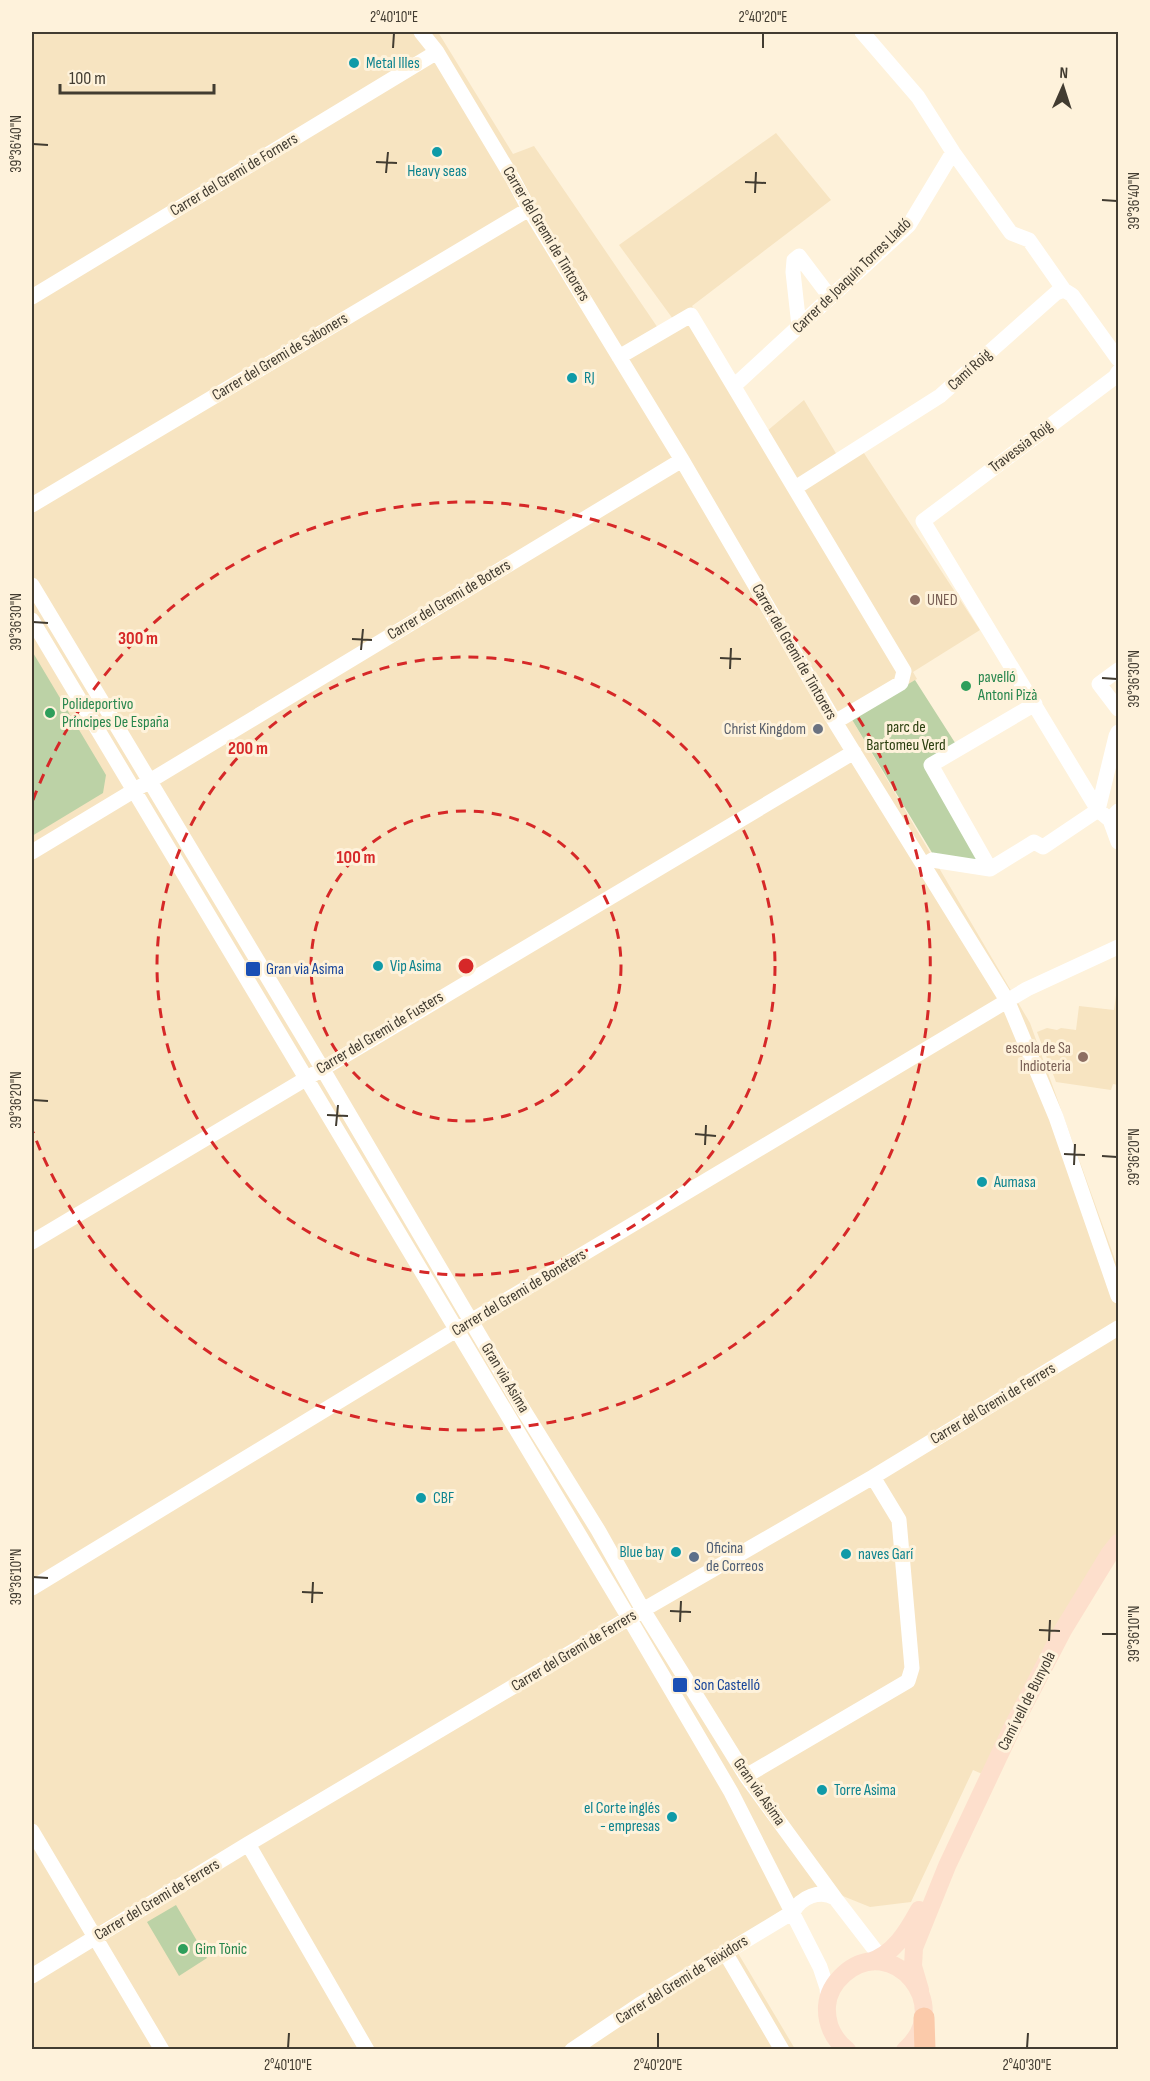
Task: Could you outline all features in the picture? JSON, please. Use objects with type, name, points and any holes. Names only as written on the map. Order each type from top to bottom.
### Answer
[{"type":"main road","name":"Camí vell de Bunyola","points":[[947,1866],[1012,1728],[1063,1630],[1110,1553],[1119,1543]]},
{"type":"main road","points":[[881,1962],[904,1935],[929,1890],[947,1866]]},
{"type":"main road","points":[[905,2049],[921,2037],[924,2004],[913,1966],[914,1948],[947,1866]]},
{"type":"main road","points":[[834,2049],[827,2015],[828,2000],[839,1978],[852,1968],[881,1962],[907,1973],[920,1990]]},
{"type":"main road","points":[[831,2030],[835,2038],[847,2049]]},
{"type":"street","name":"Carrer del Gremi de Tintorers","points":[[421,32],[437,52],[529,209],[682,460],[835,722],[1008,1002],[1056,1117],[1119,1296]]},
{"type":"street","points":[[862,32],[918,96],[953,152],[1011,233],[1029,240],[1064,290],[1072,295],[1119,359]]},
{"type":"street","name":"Carrer del Gremi de Forners","points":[[32,297],[437,52]]},
{"type":"street","name":"Carrer de Joaquín Torres Lladó","points":[[734,386],[909,225],[953,152]]},
{"type":"street","name":"Carrer del Gremi de Saboners","points":[[32,504],[529,209]]},
{"type":"street","points":[[799,326],[793,272],[794,260],[799,256],[830,297]]},
{"type":"street","name":"Camí Roig","points":[[795,488],[940,396],[1056,293],[1064,290]]},
{"type":"street","points":[[619,357],[691,315],[904,671],[902,683],[835,722]]},
{"type":"street","name":"Travessia Roig","points":[[1035,704],[923,521],[1119,372]]},
{"type":"street","name":"Carrer del Gremi de Boters","points":[[32,852],[682,460]]},
{"type":"street","name":"Gran via Asima","points":[[32,585],[322,1068],[471,1322],[598,1530],[643,1610],[746,1776],[881,1962]]},
{"type":"street","name":"Gran via Asima","points":[[32,620],[731,1792],[793,1911],[821,1971],[827,1988],[828,2000]]},
{"type":"street","points":[[1119,670],[1099,684],[1119,709]]},
{"type":"street","points":[[990,868],[931,765],[1035,704],[1109,814],[1119,842]]},
{"type":"street","points":[[1109,814],[1116,736],[1119,732]]},
{"type":"street","name":"Carrer del Gremi de Fusters","points":[[32,1242],[854,752]]},
{"type":"street","points":[[924,865],[932,860],[990,868],[1034,842],[1043,847],[1109,814]]},
{"type":"street","name":"Carrer del Gremi de Boneters","points":[[32,1588],[456,1330],[1027,989],[1119,947]]},
{"type":"street","name":"Carrer del Gremi de Ferrers","points":[[32,1976],[248,1844],[629,1618],[873,1477],[1119,1328]]},
{"type":"street","points":[[746,1776],[908,1681],[912,1668],[899,1520],[873,1477]]},
{"type":"street","points":[[32,1831],[162,2049]]},
{"type":"street","points":[[248,1844],[367,2049]]},
{"type":"street","name":"Carrer del Gremi de Teixidors","points":[[572,2049],[639,2005],[726,1954],[793,1911],[799,1904],[818,1894],[827,1894],[835,1898]]},
{"type":"street","points":[[726,1954],[782,2049]]},
{"type":"shaded area","points":[[32,32],[438,32],[513,154],[534,146],[658,328],[673,319],[619,245],[776,133],[831,200],[692,306],[767,431],[804,400],[837,455],[858,444],[980,630],[913,672],[917,679],[851,718],[1030,1023],[1118,1268],[1118,1543],[989,1777],[973,1770],[911,1902],[870,1907],[818,1886],[732,1943],[795,2049],[32,2050]]},
{"type":"shaded area","name":"escola de Sa Indioteria","points":[[1117,988],[1118,1085],[1113,1084],[1111,1090],[1056,1082],[1037,1032],[1047,1028],[1076,1030],[1079,1006],[1114,1010]]},
{"type":"green space","name":"Polideportivo Príncipes De España","points":[[32,651],[106,775],[103,793],[32,836]]},
{"type":"green space","name":"parc de Bartomeu Verd","points":[[915,680],[959,749],[931,765],[990,869],[937,861],[851,718]]},
{"type":"green space","name":"Gim Tònic","points":[[176,1905],[207,1958],[179,1976],[147,1922]]},
{"type":"place","name":"Metal Illes","points":[[354,63]]},
{"type":"place","name":"Heavy seas","points":[[437,152]]},
{"type":"place","name":"RJ","points":[[572,378]]},
{"type":"place","name":"UNED","points":[[915,600]]},
{"type":"place","name":"pavelló Antoni Pizà","points":[[966,686]]},
{"type":"place","name":"Polideportivo Príncipes De España","points":[[50,713]]},
{"type":"place","name":"Christ Kingdom","points":[[818,729]]},
{"type":"place","name":"Vip Asima","points":[[378,966]]},
{"type":"place","name":"Gran via Asima","points":[[253,969]]},
{"type":"place","name":"escola de Sa Indioteria","points":[[1083,1057]]},
{"type":"place","name":"Aumasa","points":[[982,1182]]},
{"type":"place","name":"CBF","points":[[421,1498]]},
{"type":"place","name":"Blue bay","points":[[676,1552]]},
{"type":"place","name":"naves Garí","points":[[846,1554]]},
{"type":"place","name":"Oficina de Correos","points":[[694,1557]]},
{"type":"place","name":"Son Castelló","points":[[680,1685]]},
{"type":"place","name":"Torre Asima","points":[[822,1790]]},
{"type":"place","name":"el Corte inglés - empresas","points":[[672,1817]]},
{"type":"place","name":"Gim Tònic","points":[[183,1949]]}]
